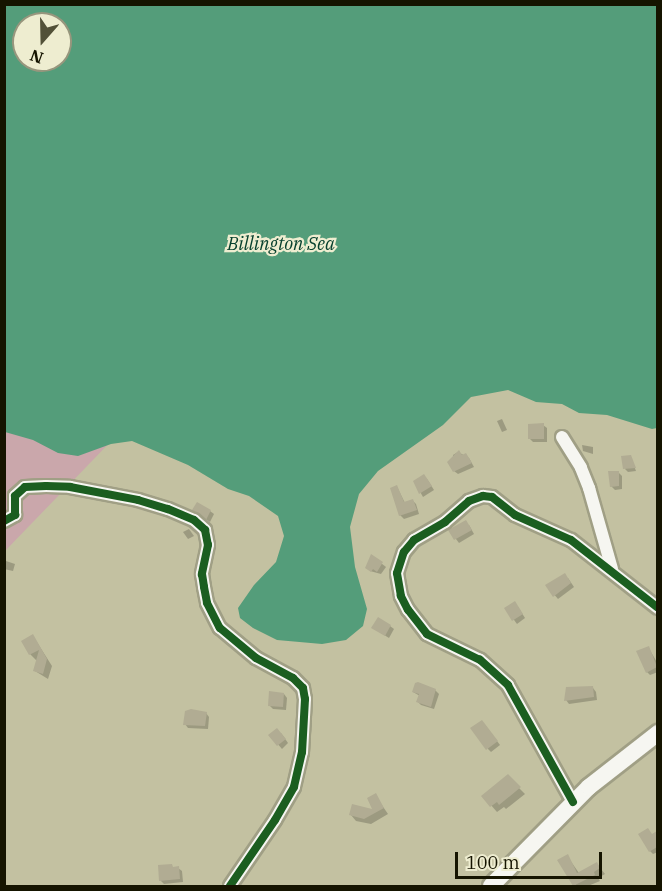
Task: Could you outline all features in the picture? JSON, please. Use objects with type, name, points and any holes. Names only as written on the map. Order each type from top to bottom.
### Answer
[{"type":"main road","points":[[490,886],[573,802],[622,759],[657,733]]},
{"type":"street","points":[[562,437],[590,488],[608,564],[626,585],[657,608]]},
{"type":"street","points":[[4,521],[15,515],[15,496],[25,487],[70,487],[168,509],[194,520],[205,530],[208,545],[202,574],[207,603],[220,628],[256,658],[293,678],[303,688],[305,699],[300,760],[294,787],[230,886]]},
{"type":"street","points":[[573,802],[508,685],[480,660],[427,634],[408,610],[401,596],[397,573],[404,552],[414,540],[454,514],[469,501],[483,496],[492,497],[515,515],[571,540],[613,571]]},
{"type":"shaded area","points":[[5,418],[119,433],[5,551]]},
{"type":"water","name":"Billington Sea","points":[[4,5],[657,5],[657,428],[652,429],[607,415],[579,413],[562,404],[536,402],[508,390],[471,397],[443,425],[378,471],[359,494],[350,527],[355,567],[367,609],[363,626],[346,640],[322,644],[277,640],[253,628],[240,618],[238,608],[254,585],[276,562],[284,536],[278,516],[249,496],[228,489],[188,465],[132,441],[111,444],[78,456],[58,453],[33,440],[5,432]]},
{"type":"building","points":[[544,423],[544,439],[528,439],[528,424]]},
{"type":"building","points":[[459,450],[462,455],[466,453],[472,463],[453,472],[447,462]]},
{"type":"building","points":[[631,455],[636,468],[623,469],[621,456]]},
{"type":"building","points":[[608,471],[619,471],[619,486],[610,487]]},
{"type":"building","points":[[424,474],[432,486],[419,494],[413,481]]},
{"type":"building","points":[[397,485],[404,502],[413,499],[417,510],[399,516],[390,488]]},
{"type":"building","points":[[197,502],[211,510],[206,520],[192,510]]},
{"type":"building","points":[[466,520],[472,530],[454,540],[448,530]]},
{"type":"building","points":[[371,554],[383,562],[377,572],[373,569],[371,572],[365,568]]},
{"type":"building","points":[[565,573],[571,583],[553,597],[545,585]]},
{"type":"building","points":[[515,601],[523,614],[512,621],[504,608]]},
{"type":"building","points":[[378,617],[391,625],[385,636],[371,628]]},
{"type":"building","points":[[33,634],[47,659],[43,674],[33,671],[39,650],[29,655],[21,641]]},
{"type":"building","points":[[649,646],[657,667],[646,673],[636,651]]},
{"type":"building","points":[[415,683],[436,689],[431,707],[416,702],[419,694],[412,692]]},
{"type":"building","points":[[593,686],[594,697],[564,701],[566,687]]},
{"type":"building","points":[[269,691],[284,693],[283,707],[268,706]]},
{"type":"building","points":[[191,709],[207,712],[205,726],[183,725],[185,711]]},
{"type":"building","points":[[482,720],[498,741],[486,750],[470,728]]},
{"type":"building","points":[[277,728],[286,739],[277,746],[268,735]]},
{"type":"building","points":[[508,774],[521,787],[499,805],[497,802],[490,807],[481,796]]},
{"type":"building","points":[[376,793],[384,808],[364,819],[349,815],[352,804],[372,809],[367,798]]},
{"type":"building","points":[[648,828],[652,834],[657,831],[657,847],[649,852],[638,834]]},
{"type":"building","points":[[568,854],[577,873],[597,862],[600,868],[594,872],[595,875],[573,886],[557,860]]},
{"type":"building","points":[[172,864],[173,867],[179,866],[180,879],[159,881],[158,865]]},
{"type":"cycle path","points":[[4,521],[15,515],[15,496],[25,487],[46,486],[70,487],[138,500],[194,520],[205,530],[208,545],[202,574],[207,603],[220,628],[256,658],[293,678],[303,688],[305,699],[302,752],[294,787],[275,820],[230,886]]},
{"type":"cycle path","points":[[573,802],[508,685],[480,660],[427,634],[408,610],[401,596],[397,573],[404,552],[414,540],[445,522],[469,501],[483,496],[492,497],[515,515],[571,540],[658,608]]}]
